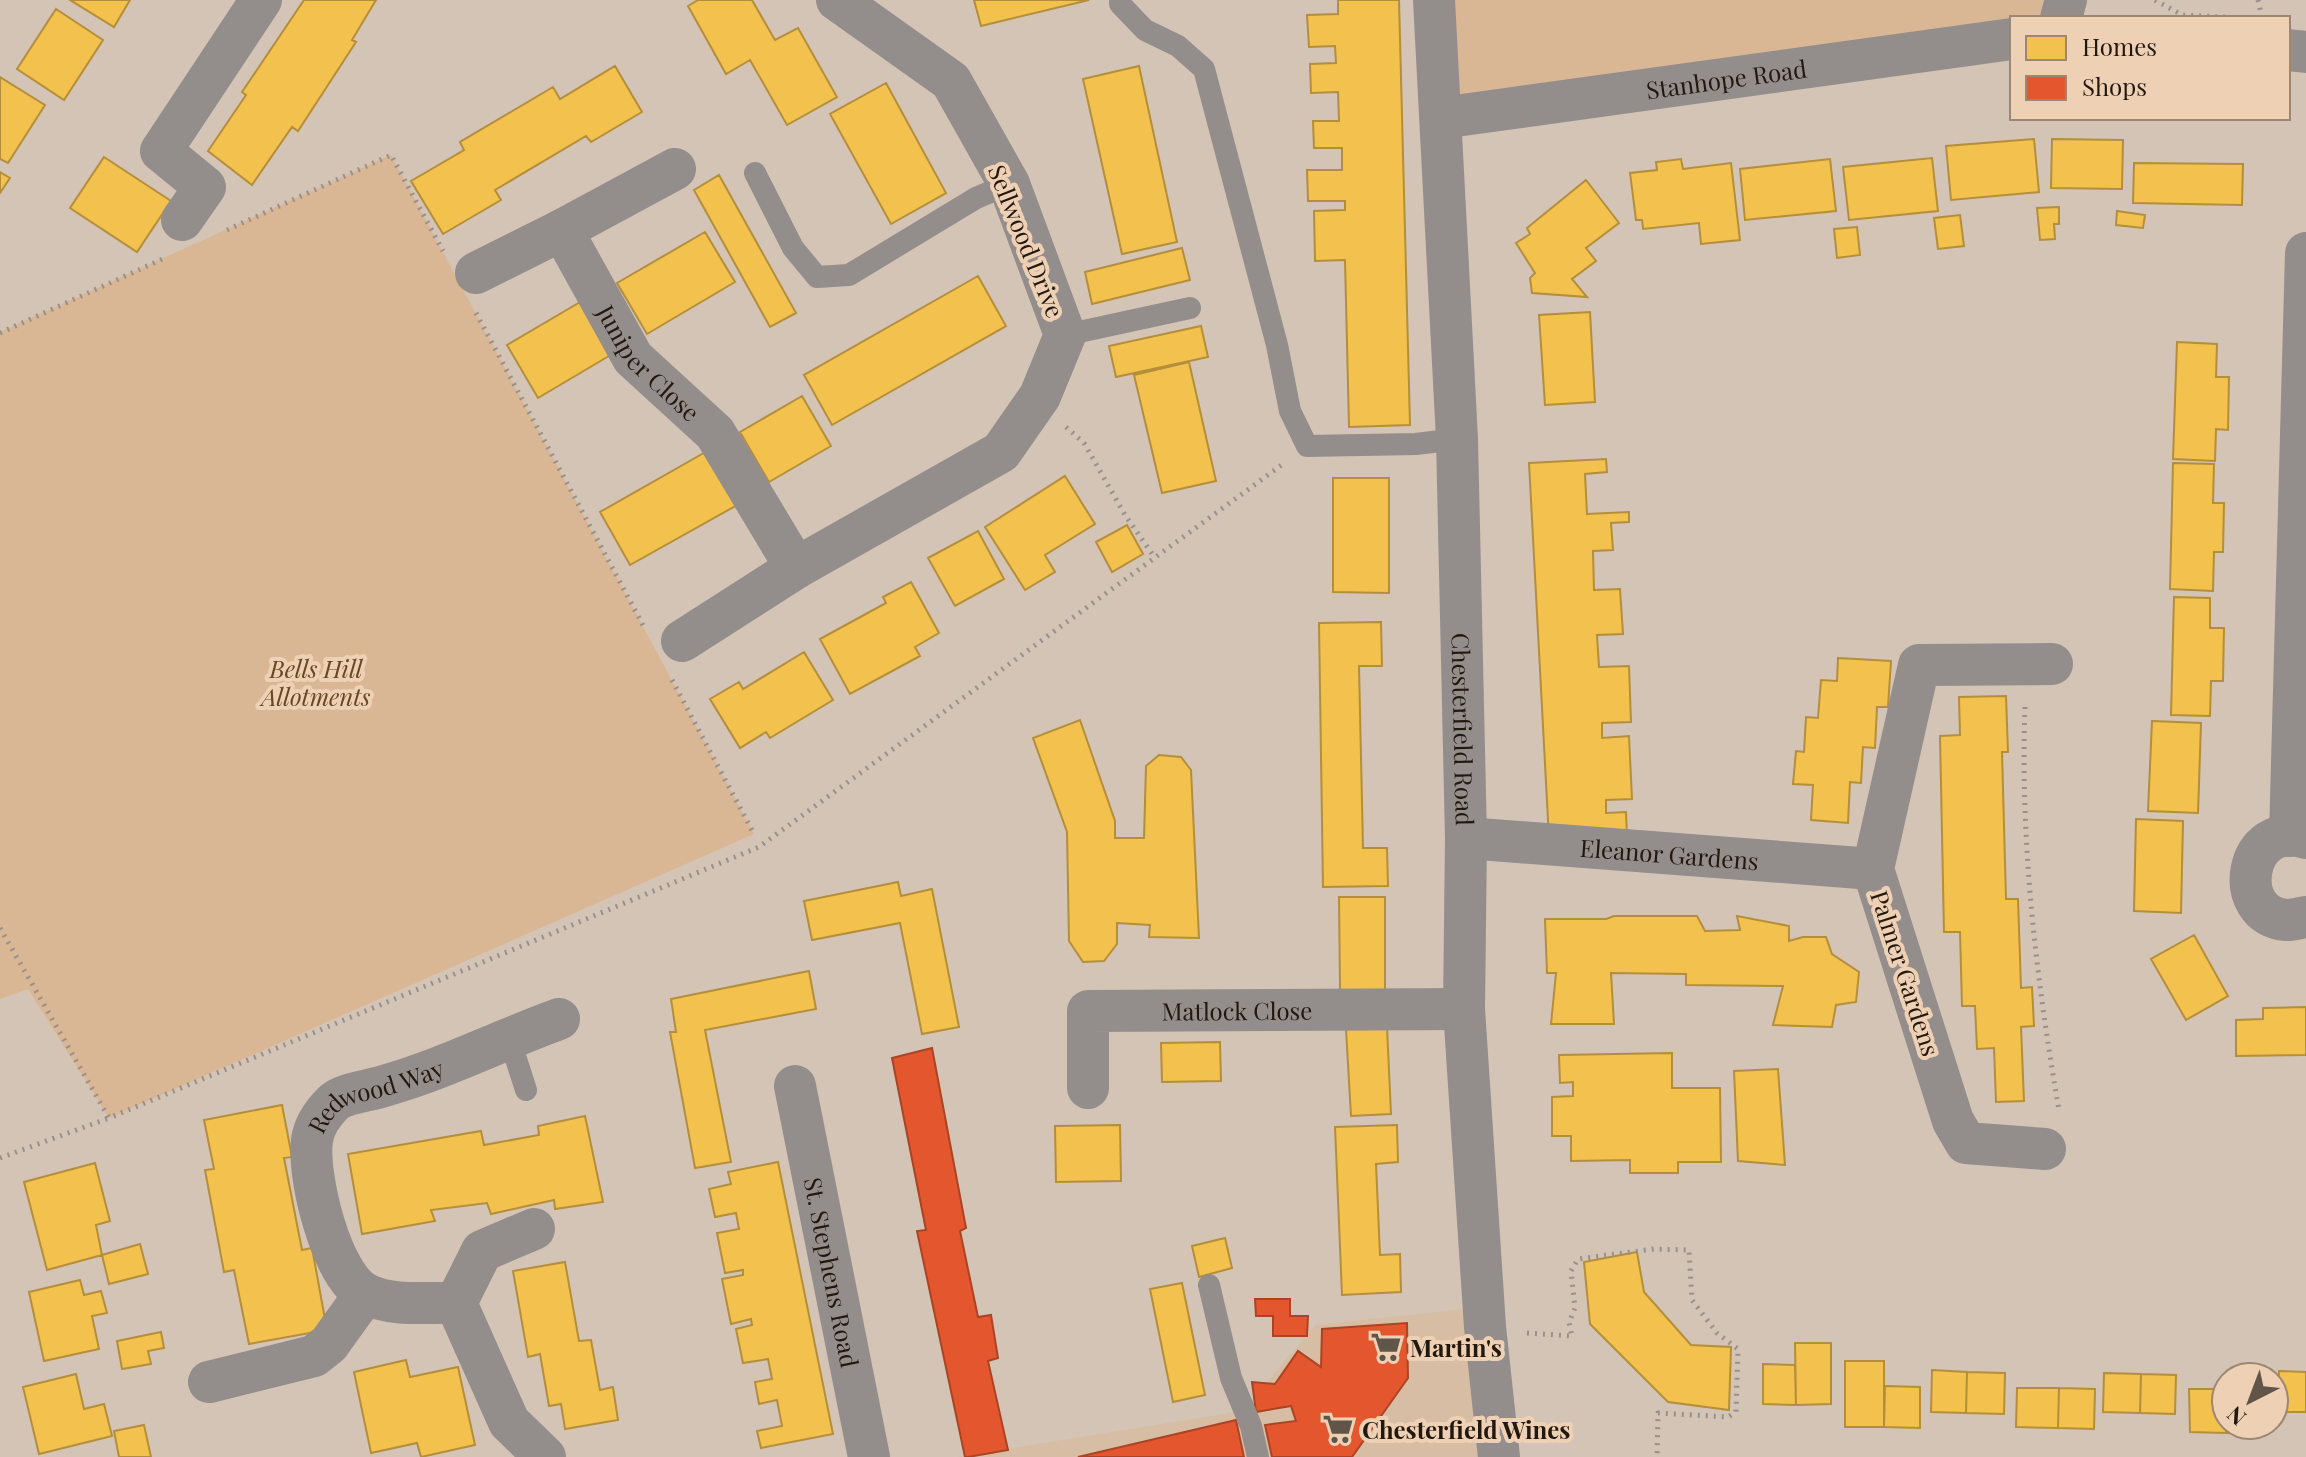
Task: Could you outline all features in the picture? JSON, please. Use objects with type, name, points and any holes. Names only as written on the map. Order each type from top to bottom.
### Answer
[{"type":"street","points":[[191,236],[205,187],[161,151],[261,0]]},
{"type":"street","name":"Sellwood Drive","points":[[666,649],[796,568],[1001,452],[1035,403],[1065,335],[1009,184],[951,81],[837,0]]},
{"type":"street","name":"Chesterfield Road","points":[[1434,0],[1457,439],[1466,838],[1464,1009],[1485,1327],[1499,1457]]},
{"type":"street","name":"Stanhope Road","points":[[1441,118],[2010,39]]},
{"type":"street","points":[[464,277],[562,230],[675,169]]},
{"type":"street","name":"Juniper Close","points":[[562,230],[633,358],[715,433],[796,568]]},
{"type":"street","points":[[2306,253],[2298,837],[2274,839],[2262,847],[2249,872],[2250,887],[2256,901],[2273,916],[2288,920],[2306,917]]},
{"type":"street","name":"Palmer Gardens","points":[[2039,664],[1919,665],[1873,869],[1953,1121],[1966,1143],[2045,1149]]},
{"type":"street","name":"Eleanor Gardens","points":[[1466,838],[1873,869]]},
{"type":"street","name":"Matlock Close","points":[[1088,1088],[1088,1011],[1464,1009]]},
{"type":"street","name":"Redwood Way","points":[[365,1294],[339,1266],[329,1244],[310,1158],[312,1136],[320,1118],[335,1101],[407,1080],[559,1019]]},
{"type":"street","name":"St. Stephens Road","points":[[795,1086],[869,1457]]},
{"type":"street","points":[[456,1303],[482,1251],[534,1229]]},
{"type":"street","points":[[209,1382],[314,1356],[329,1344],[365,1294],[396,1302],[456,1303]]},
{"type":"street","points":[[456,1303],[509,1422],[532,1453]]},
{"type":"lane","points":[[1120,0],[1120,4],[1145,30],[1178,46],[1204,69],[1277,345],[1290,411],[1307,446],[1416,444],[1457,439]]},
{"type":"lane","points":[[755,173],[793,248],[817,277],[849,275],[976,198],[1009,184]]},
{"type":"lane","points":[[1065,335],[1190,308]]},
{"type":"lane","points":[[509,1037],[526,1090]]},
{"type":"lane","points":[[1209,1285],[1231,1378],[1251,1426],[1258,1457]]},
{"type":"path","points":[[2155,0],[2182,15],[2202,16]]},
{"type":"path","points":[[0,333],[191,236],[391,155],[464,277],[666,649],[754,834]]},
{"type":"path","points":[[1035,403],[1084,443],[1125,515],[1155,558]]},
{"type":"path","points":[[0,1158],[109,1118],[759,847],[1307,446]]},
{"type":"path","points":[[2039,664],[2023,754],[2029,874],[2046,1036],[2059,1111],[2045,1149]]},
{"type":"path","points":[[0,928],[109,1118]]},
{"type":"path","points":[[1485,1327],[1509,1332],[1572,1336],[1569,1323],[1575,1308],[1571,1271],[1578,1259],[1654,1249],[1689,1250],[1692,1300],[1717,1333],[1738,1349],[1736,1412],[1728,1417],[1658,1413],[1657,1457]]},
{"type":"shaded area","points":[[1484,1307],[1499,1457],[958,1457],[1242,1411],[1316,1325]]},
{"type":"green space","points":[[1434,0],[2072,0],[2065,16],[2010,16],[2010,39],[1441,118]]},
{"type":"green space","name":"Bells Hill Allotments","points":[[391,155],[754,834],[109,1118],[28,989],[0,999],[0,332]]},
{"type":"building: Homes","points":[[70,0],[130,0],[114,27]]},
{"type":"building: Homes","points":[[304,0],[376,0],[352,40],[356,42],[298,131],[292,127],[252,185],[208,151],[246,95],[242,92]]},
{"type":"building: Homes","points":[[698,0],[752,0],[775,40],[798,28],[837,97],[787,125],[750,60],[726,74],[688,6]]},
{"type":"building: Homes","points":[[974,0],[1089,0],[981,26]]},
{"type":"building: Homes","points":[[1338,0],[1399,0],[1410,425],[1349,427],[1345,260],[1315,261],[1314,211],[1345,210],[1345,201],[1308,201],[1307,170],[1342,170],[1342,148],[1314,148],[1313,121],[1339,121],[1338,92],[1311,93],[1310,64],[1336,63],[1335,46],[1309,47],[1307,15],[1338,14]]},
{"type":"building: Homes","points":[[56,9],[103,40],[64,100],[17,69]]},
{"type":"building: Homes","points":[[615,66],[642,112],[591,142],[586,136],[495,190],[501,200],[443,234],[411,181],[464,150],[460,142],[553,87],[560,99]]},
{"type":"building: Homes","points":[[1139,66],[1177,242],[1122,254],[1083,79]]},
{"type":"building: Homes","points":[[0,77],[45,105],[8,163],[0,159]]},
{"type":"building: Homes","points":[[886,83],[946,193],[891,224],[830,114]]},
{"type":"building: Homes","points":[[2034,139],[2039,192],[1951,200],[1946,146]]},
{"type":"building: Homes","points":[[2052,139],[2123,140],[2122,189],[2051,188]]},
{"type":"building: Homes","points":[[104,157],[171,201],[137,252],[70,208]]},
{"type":"building: Homes","points":[[1932,158],[1938,211],[1849,220],[1843,167]]},
{"type":"building: Homes","points":[[1681,159],[1683,169],[1731,163],[1740,240],[1701,244],[1699,223],[1643,229],[1642,220],[1636,220],[1630,173],[1657,170],[1656,162]]},
{"type":"building: Homes","points":[[1830,159],[1836,211],[1745,220],[1740,169]]},
{"type":"building: Homes","points":[[2134,163],[2243,164],[2242,205],[2133,203]]},
{"type":"building: Homes","points":[[0,172],[10,178],[0,193]]},
{"type":"building: Homes","points":[[719,175],[796,313],[770,327],[694,190]]},
{"type":"building: Homes","points":[[1586,180],[1619,223],[1586,248],[1596,261],[1572,279],[1587,297],[1532,293],[1530,278],[1535,273],[1516,243],[1530,234],[1527,228]]},
{"type":"building: Homes","points":[[2059,207],[2059,224],[2054,224],[2055,239],[2040,240],[2037,208]]},
{"type":"building: Homes","points":[[2117,211],[2145,215],[2143,228],[2116,225]]},
{"type":"building: Homes","points":[[1960,215],[1964,246],[1938,249],[1934,218]]},
{"type":"building: Homes","points":[[1857,227],[1860,255],[1837,258],[1834,229]]},
{"type":"building: Homes","points":[[705,232],[735,282],[647,334],[617,283]]},
{"type":"building: Homes","points":[[1182,248],[1190,280],[1092,304],[1085,272]]},
{"type":"building: Homes","points":[[978,276],[1006,326],[832,425],[804,375]]},
{"type":"building: Homes","points":[[587,298],[619,350],[538,398],[507,345]]},
{"type":"building: Homes","points":[[1590,312],[1595,402],[1545,405],[1539,315]]},
{"type":"building: Homes","points":[[1201,326],[1208,357],[1116,377],[1109,346]]},
{"type":"building: Homes","points":[[2177,342],[2217,344],[2216,377],[2229,377],[2228,430],[2216,429],[2215,461],[2173,459]]},
{"type":"building: Homes","points":[[1189,362],[1216,481],[1162,493],[1134,375]]},
{"type":"building: Homes","points":[[802,396],[831,446],[769,482],[740,432]]},
{"type":"building: Homes","points":[[709,450],[739,504],[630,565],[600,512]]},
{"type":"building: Homes","points":[[1606,459],[1607,472],[1585,474],[1587,514],[1629,512],[1629,522],[1611,523],[1613,550],[1593,551],[1594,590],[1620,589],[1623,634],[1597,635],[1599,667],[1629,666],[1631,722],[1602,723],[1602,738],[1629,736],[1632,799],[1606,800],[1606,813],[1626,812],[1627,836],[1549,839],[1529,463]]},
{"type":"building: Homes","points":[[2173,463],[2214,464],[2213,503],[2224,503],[2223,552],[2214,552],[2213,591],[2170,589]]},
{"type":"building: Homes","points":[[1065,476],[1095,524],[1045,555],[1055,572],[1025,590],[985,527]]},
{"type":"building: Homes","points":[[1333,478],[1389,478],[1389,593],[1333,592]]},
{"type":"building: Homes","points":[[1127,525],[1143,554],[1112,572],[1096,542]]},
{"type":"building: Homes","points":[[978,531],[1004,579],[955,606],[928,558]]},
{"type":"building: Homes","points":[[911,582],[939,633],[915,647],[920,656],[850,694],[820,639],[886,603],[883,597]]},
{"type":"building: Homes","points":[[2174,597],[2210,598],[2210,628],[2224,628],[2223,681],[2211,681],[2210,716],[2171,715]]},
{"type":"building: Homes","points":[[1381,622],[1382,666],[1359,666],[1363,848],[1387,848],[1388,886],[1323,887],[1319,623]]},
{"type":"building: Homes","points":[[804,652],[833,700],[770,738],[766,732],[740,748],[710,699],[739,682],[743,689]]},
{"type":"building: Homes","points":[[1838,658],[1891,661],[1888,707],[1877,707],[1875,748],[1863,747],[1861,783],[1850,782],[1848,823],[1811,820],[1813,785],[1793,784],[1796,751],[1804,752],[1806,717],[1818,718],[1821,680],[1837,681]]},
{"type":"building: Homes","points":[[2006,696],[2008,752],[2002,752],[2006,899],[2018,899],[2021,988],[2032,987],[2034,1026],[2021,1027],[2024,1101],[1996,1102],[1994,1048],[1977,1049],[1975,1006],[1962,1006],[1960,932],[1944,932],[1940,736],[1960,735],[1959,697]]},
{"type":"building: Homes","points":[[1080,720],[1115,821],[1115,838],[1144,838],[1146,766],[1159,755],[1181,757],[1191,770],[1199,938],[1149,937],[1150,925],[1117,923],[1117,944],[1104,961],[1083,962],[1069,941],[1067,832],[1033,738]]},
{"type":"building: Homes","points":[[2152,721],[2201,723],[2198,813],[2148,811]]},
{"type":"building: Homes","points":[[2136,819],[2183,821],[2181,913],[2134,911]]},
{"type":"building: Homes","points":[[898,882],[901,896],[932,889],[959,1027],[922,1034],[900,923],[812,940],[804,901]]},
{"type":"building: Homes","points":[[1339,897],[1385,897],[1385,990],[1340,990]]},
{"type":"building: Homes","points":[[1614,916],[1697,916],[1705,931],[1740,930],[1737,916],[1789,926],[1789,941],[1803,937],[1826,937],[1832,954],[1859,972],[1856,1002],[1836,1005],[1832,1027],[1773,1025],[1783,986],[1686,985],[1686,974],[1611,973],[1614,1024],[1551,1024],[1556,973],[1547,973],[1545,919],[1606,919]]},
{"type":"building: Homes","points":[[2194,935],[2228,996],[2186,1020],[2151,959]]},
{"type":"building: Homes","points":[[809,971],[816,1009],[705,1030],[731,1162],[695,1168],[670,1032],[676,1032],[671,999]]},
{"type":"building: Homes","points":[[2306,1007],[2306,1055],[2236,1056],[2236,1020],[2263,1019],[2263,1008]]},
{"type":"building: Homes","points":[[1387,1027],[1391,1114],[1351,1116],[1346,1029]]},
{"type":"building: Homes","points":[[1220,1042],[1221,1081],[1162,1082],[1161,1043]]},
{"type":"building: Homes","points":[[1672,1053],[1672,1088],[1720,1088],[1721,1162],[1678,1162],[1678,1173],[1630,1173],[1630,1160],[1571,1161],[1571,1136],[1552,1136],[1552,1097],[1573,1096],[1573,1082],[1560,1083],[1559,1055]]},
{"type":"building: Homes","points":[[1778,1069],[1785,1165],[1738,1161],[1734,1071]]},
{"type":"building: Homes","points":[[282,1105],[292,1157],[284,1158],[302,1250],[312,1248],[327,1330],[249,1344],[234,1270],[224,1272],[205,1170],[214,1169],[204,1120]]},
{"type":"building: Homes","points":[[585,1116],[603,1202],[555,1209],[554,1200],[491,1214],[487,1203],[431,1210],[435,1221],[362,1234],[348,1154],[481,1131],[484,1145],[539,1135],[538,1126]]},
{"type":"building: Homes","points":[[1120,1125],[1121,1181],[1056,1182],[1055,1126]]},
{"type":"building: Homes","points":[[1397,1125],[1398,1162],[1376,1164],[1380,1255],[1400,1254],[1401,1292],[1342,1295],[1335,1127]]},
{"type":"building: Homes","points":[[778,1162],[833,1434],[761,1448],[757,1431],[782,1426],[777,1400],[759,1404],[755,1382],[772,1379],[768,1359],[743,1363],[736,1329],[752,1325],[751,1319],[731,1324],[722,1279],[743,1275],[743,1270],[725,1273],[717,1233],[739,1229],[736,1213],[715,1217],[709,1189],[731,1184],[728,1172]]},
{"type":"building: Homes","points":[[95,1163],[110,1221],[96,1225],[102,1255],[47,1270],[24,1182]]},
{"type":"building: Homes","points":[[1225,1238],[1232,1268],[1199,1277],[1192,1246]]},
{"type":"building: Homes","points":[[140,1244],[148,1274],[109,1284],[102,1255]]},
{"type":"building: Homes","points":[[1637,1252],[1644,1292],[1691,1345],[1731,1347],[1729,1410],[1668,1402],[1590,1324],[1584,1262]]},
{"type":"building: Homes","points":[[565,1262],[579,1341],[591,1340],[600,1390],[613,1387],[618,1420],[565,1429],[561,1404],[549,1406],[540,1354],[528,1357],[513,1271]]},
{"type":"building: Homes","points":[[80,1280],[84,1295],[101,1291],[107,1313],[92,1316],[99,1349],[44,1361],[29,1292]]},
{"type":"building: Homes","points":[[1182,1283],[1205,1395],[1173,1402],[1150,1289]]},
{"type":"building: Homes","points":[[161,1332],[164,1348],[148,1351],[151,1364],[122,1369],[117,1341]]},
{"type":"building: Homes","points":[[1795,1343],[1831,1343],[1831,1404],[1796,1405]]},
{"type":"building: Homes","points":[[406,1360],[410,1377],[458,1367],[475,1445],[421,1457],[417,1443],[371,1453],[354,1372]]},
{"type":"building: Homes","points":[[1845,1361],[1884,1361],[1884,1427],[1845,1427]]},
{"type":"building: Homes","points":[[1763,1364],[1795,1365],[1796,1405],[1763,1404]]},
{"type":"building: Homes","points":[[1932,1370],[1967,1372],[1966,1413],[1931,1412]]},
{"type":"building: Homes","points":[[2290,1371],[2306,1372],[2306,1412],[2290,1412]]},
{"type":"building: Homes","points":[[1967,1372],[2005,1373],[2004,1414],[1966,1413]]},
{"type":"building: Homes","points":[[2104,1373],[2141,1374],[2140,1413],[2103,1412]]},
{"type":"building: Homes","points":[[76,1374],[84,1409],[104,1404],[112,1436],[39,1454],[23,1387]]},
{"type":"building: Homes","points":[[2141,1374],[2176,1375],[2175,1414],[2140,1413]]},
{"type":"building: Homes","points":[[1885,1386],[1920,1387],[1920,1428],[1884,1427]]},
{"type":"building: Homes","points":[[2017,1388],[2059,1388],[2058,1428],[2016,1427]]},
{"type":"building: Homes","points":[[2059,1388],[2095,1389],[2094,1429],[2058,1428]]},
{"type":"building: Homes","points":[[2189,1389],[2210,1389],[2210,1433],[2190,1432]]},
{"type":"building: Homes","points":[[144,1425],[151,1457],[119,1457],[114,1431]]},
{"type":"building: Shops","points":[[932,1048],[966,1228],[960,1231],[978,1317],[991,1315],[998,1358],[988,1361],[1008,1450],[968,1457],[965,1457],[917,1231],[926,1230],[892,1058]]},
{"type":"building: Shops","points":[[1255,1299],[1290,1299],[1290,1316],[1308,1316],[1307,1336],[1273,1336],[1273,1316],[1256,1316]]},
{"type":"building: Shops","points":[[1407,1323],[1408,1378],[1352,1457],[1272,1457],[1265,1425],[1296,1421],[1291,1406],[1256,1412],[1252,1382],[1275,1384],[1298,1351],[1321,1367],[1322,1329]]},
{"type":"building: Shops","points":[[1236,1420],[1244,1457],[1078,1457]]},
{"type":"place","name":"Martin's","points":[[1386,1347]]},
{"type":"place","name":"Chesterfield Wines","points":[[1338,1429]]}]
